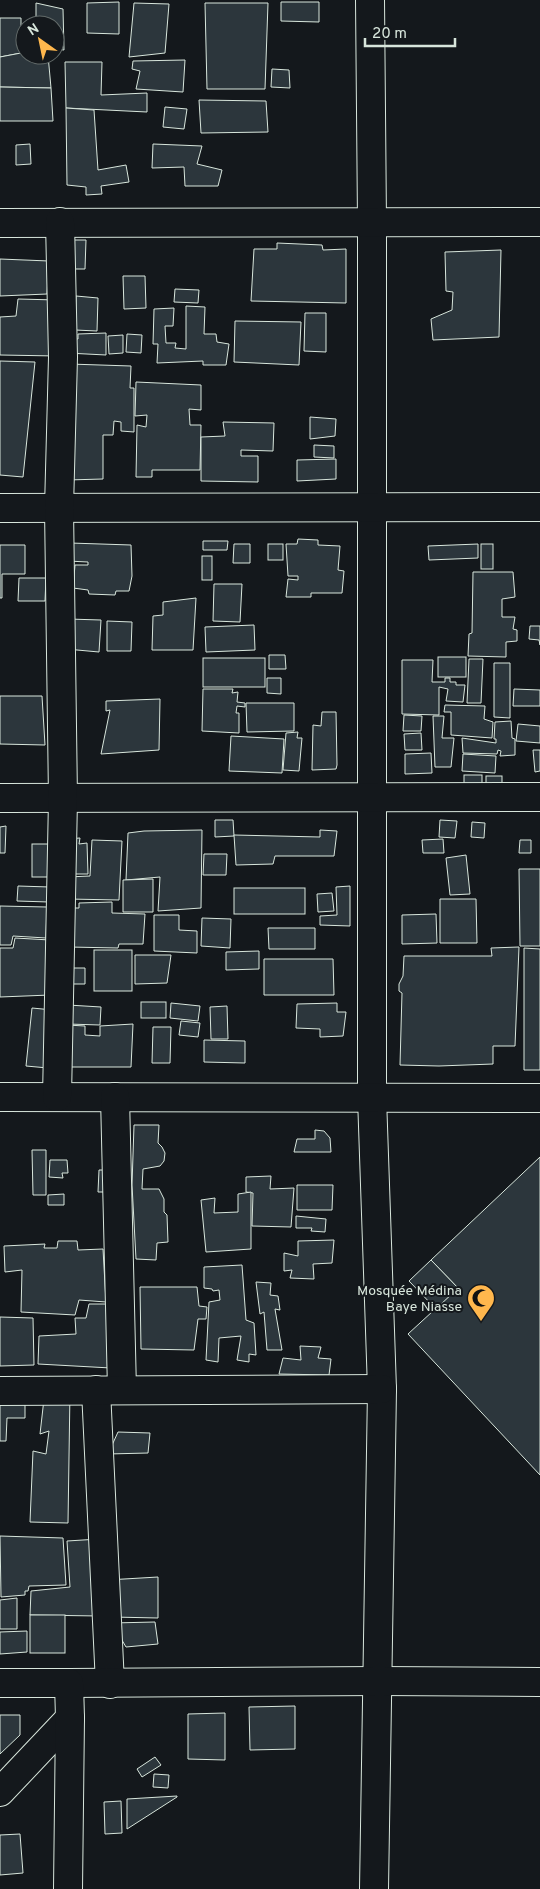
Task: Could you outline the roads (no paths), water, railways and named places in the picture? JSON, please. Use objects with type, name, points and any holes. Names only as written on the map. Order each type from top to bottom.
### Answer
[{"type":"street","points":[[370,0],[372,222],[372,1097],[382,1389],[379,1681],[374,1889]]},
{"type":"street","points":[[0,222],[540,222]]},
{"type":"street","points":[[57,1097],[63,799],[58,508],[63,357],[60,222]]},
{"type":"street","points":[[0,508],[540,507]]},
{"type":"street","points":[[0,798],[540,796]]},
{"type":"street","points":[[0,1097],[540,1098]]},
{"type":"street","points":[[110,1684],[109,1390],[115,1097]]},
{"type":"street","points":[[0,1391],[382,1389]]},
{"type":"street","points":[[0,1683],[540,1682]]},
{"type":"street","points":[[68,1889],[69,1683]]},
{"type":"street","points":[[0,1792],[70,1718]]},
{"type":"place","name":"Mosquée Médina Baye Niasse","points":[[481,1322]]}]
